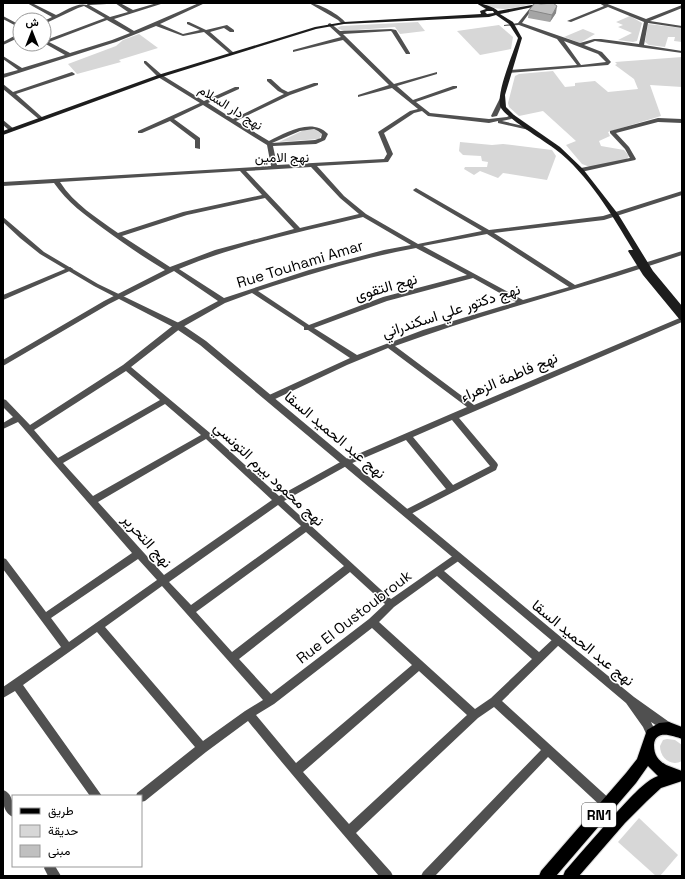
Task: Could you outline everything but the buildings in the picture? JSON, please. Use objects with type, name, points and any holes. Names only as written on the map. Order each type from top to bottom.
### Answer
[{"type":"main road","points":[[477,3],[495,12],[511,23],[518,33],[520,40],[502,99],[503,107],[511,116],[558,148],[581,170],[613,215],[643,266],[682,318]]},
{"type":"main road","points":[[477,3],[485,13],[506,24],[518,33]]},
{"type":"main road","points":[[3,133],[160,76],[330,24],[520,10],[550,3]]},
{"type":"main road","points":[[485,13],[495,12]]},
{"type":"main road","points":[[643,266],[682,310]]},
{"type":"main road","points":[[652,734],[661,728],[676,728]]},
{"type":"main road","name":"RN1","points":[[546,876],[631,778],[642,763],[647,750],[648,738],[652,734]]},
{"type":"main road","name":"RN1","points":[[647,750],[655,765],[662,771],[681,776]]},
{"type":"main road","name":"RN1","points":[[570,876],[620,818],[642,796],[657,783],[681,776]]},
{"type":"street","points":[[29,3],[56,17]]},
{"type":"street","points":[[52,19],[84,5],[107,3]]},
{"type":"street","points":[[117,3],[132,12]]},
{"type":"street","points":[[52,39],[108,19],[162,3]]},
{"type":"street","points":[[3,76],[134,33],[203,3]]},
{"type":"street","points":[[311,3],[340,19],[344,23]]},
{"type":"street","points":[[601,3],[646,21],[682,27]]},
{"type":"street","points":[[84,5],[134,33]]},
{"type":"street","points":[[569,21],[607,6]]},
{"type":"street","points":[[646,21],[682,6]]},
{"type":"street","points":[[519,24],[531,8]]},
{"type":"street","points":[[3,17],[12,22]]},
{"type":"street","points":[[641,46],[646,21]]},
{"type":"street","points":[[189,22],[205,31],[232,53]]},
{"type":"street","points":[[156,24],[183,35],[225,26],[232,31]]},
{"type":"street","points":[[330,24],[393,86],[421,110],[433,115],[488,120],[529,128]]},
{"type":"street","points":[[506,24],[519,24],[580,45],[600,54],[608,63],[510,72]]},
{"type":"street","points":[[338,32],[394,31],[408,53]]},
{"type":"street","points":[[558,37],[580,66]]},
{"type":"street","points":[[295,51],[344,38]]},
{"type":"street","points":[[3,44],[12,39]]},
{"type":"street","points":[[580,45],[598,40],[682,52]]},
{"type":"street","points":[[52,46],[69,55]]},
{"type":"street","points":[[3,57],[22,70]]},
{"type":"street","name":"نهج دار السلام","points":[[146,62],[160,76],[269,144],[274,167]]},
{"type":"street","points":[[360,96],[435,73]]},
{"type":"street","points":[[12,94],[72,74]]},
{"type":"street","points":[[269,80],[280,90],[288,94]]},
{"type":"street","points":[[232,121],[288,94],[316,84]]},
{"type":"street","points":[[3,86],[41,119]]},
{"type":"street","points":[[412,102],[455,87]]},
{"type":"street","points":[[140,132],[172,119],[237,88]]},
{"type":"street","points":[[494,116],[502,99]]},
{"type":"street","points":[[312,166],[386,161],[390,154],[381,132],[412,112],[421,110]]},
{"type":"street","points":[[488,120],[501,114],[511,116]]},
{"type":"street","points":[[488,120],[509,118],[511,116]]},
{"type":"street","points":[[172,119],[198,140],[198,148]]},
{"type":"street","points":[[581,170],[632,159],[632,156],[624,145],[612,132],[658,120],[682,121]]},
{"type":"street","points":[[3,122],[12,130]]},
{"type":"street","points":[[305,128],[318,128],[325,134],[323,139],[316,142],[269,144],[305,128]]},
{"type":"street","name":"نهج الامين","points":[[3,184],[274,167],[312,166],[342,197],[364,215],[520,301]]},
{"type":"street","points":[[241,169],[298,230]]},
{"type":"street","points":[[56,181],[62,191],[72,202],[117,236],[223,301]]},
{"type":"street","points":[[416,190],[488,232],[573,286]]},
{"type":"street","name":"Rue Touhami Amar","points":[[29,429],[126,367],[178,326],[223,301],[311,272],[416,245],[488,232],[613,215],[682,193]]},
{"type":"street","points":[[117,236],[185,213],[266,196]]},
{"type":"street","points":[[3,362],[118,296],[172,269],[240,245],[364,215]]},
{"type":"street","name":"نهج عبد الحميد السقا","points":[[3,219],[42,253],[96,285],[178,326],[203,343],[347,462],[557,641],[630,700]]},
{"type":"street","name":"نهج دكتور علي اسكندراني","points":[[270,398],[389,345],[520,301],[643,266],[682,253]]},
{"type":"street","points":[[3,298],[70,269]]},
{"type":"street","name":"نهج التقوى","points":[[307,328],[385,299],[474,276]]},
{"type":"street","points":[[253,291],[307,328],[357,359]]},
{"type":"street","name":"نهج فاطمة الزهراء","points":[[3,693],[277,501],[347,462],[682,318]]},
{"type":"street","points":[[389,345],[472,407]]},
{"type":"street","name":"نهج محمود بيرم التونسي","points":[[126,367],[207,435],[277,501],[391,604]]},
{"type":"street","points":[[57,462],[166,400]]},
{"type":"street","name":"نهج التحرير","points":[[3,402],[29,429],[270,701]]},
{"type":"street","points":[[406,513],[493,468],[494,465],[453,416]]},
{"type":"street","points":[[3,426],[19,418]]},
{"type":"street","points":[[92,500],[207,435]]},
{"type":"street","points":[[408,437],[452,490]]},
{"type":"street","points":[[190,611],[306,527]]},
{"type":"street","points":[[44,618],[138,553]]},
{"type":"street","name":"Rue El Oustoubrouk","points":[[142,796],[202,748],[249,714],[270,701],[372,622],[391,604],[439,572],[457,557]]},
{"type":"street","points":[[3,562],[67,647]]},
{"type":"street","points":[[232,658],[349,567]]},
{"type":"street","points":[[439,572],[538,658]]},
{"type":"street","points":[[372,622],[474,715]]},
{"type":"street","points":[[98,626],[202,748]]},
{"type":"street","points":[[348,833],[474,715],[495,701],[557,641]]},
{"type":"street","points":[[295,771],[419,664]]},
{"type":"street","points":[[16,684],[96,795]]},
{"type":"street","points":[[630,700],[676,728]]},
{"type":"street","points":[[630,700],[647,724],[652,734]]},
{"type":"street","points":[[495,701],[608,805]]},
{"type":"street","points":[[249,714],[295,771],[387,876]]},
{"type":"street","points":[[427,876],[548,750]]},
{"type":"street","points":[[3,795],[12,809]]},
{"type":"green space","points":[[484,3],[535,3],[516,8],[502,9],[489,6]]},
{"type":"green space","points":[[630,16],[642,23],[637,41],[633,42],[618,40],[632,33],[618,27],[623,25],[616,22]]},
{"type":"green space","points":[[418,22],[425,31],[400,34],[395,27],[344,31],[337,28],[341,26]]},
{"type":"green space","points":[[648,24],[682,28],[682,42],[674,41],[675,37],[668,37],[665,47],[649,45],[645,42]]},
{"type":"green space","points":[[499,25],[513,37],[511,49],[480,55],[457,31]]},
{"type":"green space","points":[[583,29],[595,34],[580,43],[564,37]]},
{"type":"green space","points":[[139,34],[158,48],[119,60],[121,62],[77,74],[68,64],[116,46],[123,40]]},
{"type":"green space","points":[[682,57],[682,87],[650,85],[661,116],[608,132],[610,136],[599,141],[601,146],[624,150],[629,156],[626,160],[590,167],[582,164],[566,145],[576,141],[543,111],[519,116],[509,107],[508,103],[515,76],[519,74],[553,71],[565,87],[575,86],[575,83],[595,81],[608,92],[638,89],[634,79],[615,65],[617,64],[615,62]]},
{"type":"green space","points":[[314,129],[322,134],[319,139],[279,142],[304,130]]},
{"type":"green space","points":[[460,142],[492,145],[503,144],[552,150],[556,156],[547,180],[503,173],[498,178],[480,171],[474,175],[464,169],[465,167],[487,167],[488,162],[482,161],[481,156],[463,155],[459,151]]},
{"type":"green space","points":[[663,740],[675,740],[682,745],[682,761],[674,763],[664,758],[660,750],[660,746]]},
{"type":"green space","points":[[639,818],[678,855],[660,876],[656,876],[618,842]]}]
